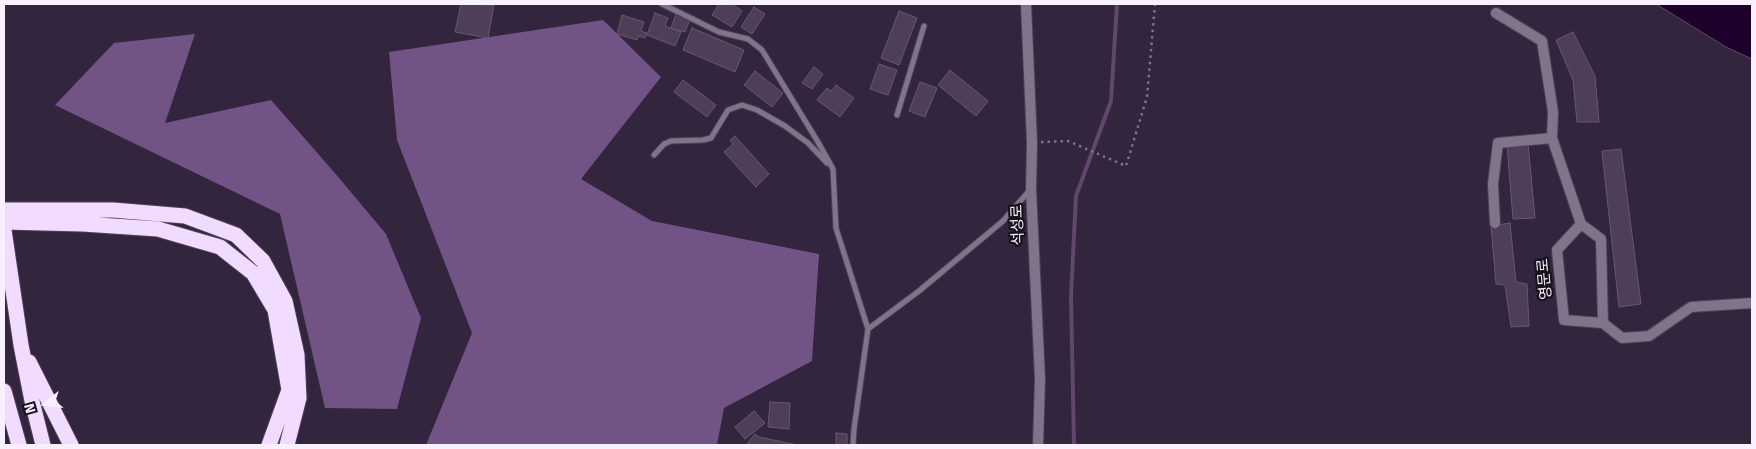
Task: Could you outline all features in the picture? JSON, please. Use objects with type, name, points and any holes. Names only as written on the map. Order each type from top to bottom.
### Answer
[{"type":"highway","points":[[4,210],[83,224],[158,229],[220,247],[253,273],[276,310],[289,390],[269,445]]},
{"type":"highway","points":[[4,222],[113,210],[185,216],[236,235],[263,261],[286,301],[297,355],[299,398],[287,445]]},
{"type":"highway","points":[[4,230],[21,345],[32,401],[44,445]]},
{"type":"highway","points":[[21,345],[71,445]]},
{"type":"highway","points":[[4,391],[19,445]]},
{"type":"street","name":"석성로","points":[[1026,4],[1032,143],[1031,189],[1040,379],[1038,445]]},
{"type":"street","points":[[1496,13],[1542,41],[1553,112],[1552,138],[1581,224],[1601,239],[1603,322],[1622,338],[1649,336],[1691,307],[1752,303]]},
{"type":"street","points":[[1495,223],[1493,184],[1498,143],[1552,138]]},
{"type":"street","name":"영문로","points":[[1581,224],[1558,250],[1564,320],[1603,322]]},
{"type":"lane","points":[[662,4],[719,32],[748,39],[762,50],[833,169],[836,228],[868,329],[853,445]]},
{"type":"lane","points":[[896,115],[924,26]]},
{"type":"lane","points":[[654,155],[664,144],[671,141],[711,138],[728,110],[742,105],[757,110],[785,126],[808,144],[833,169]]},
{"type":"lane","points":[[868,329],[919,291],[1003,221],[1031,189]]},
{"type":"path","points":[[1032,143],[1068,141],[1126,166],[1147,98],[1155,4]]},
{"type":"shaded area","points":[[1656,4],[1752,4],[1752,59],[1726,47]]},
{"type":"shaded area","points":[[603,20],[661,77],[581,179],[652,221],[819,254],[812,361],[724,408],[717,445],[426,445],[472,333],[397,140],[389,52]]},
{"type":"shaded area","points":[[195,34],[165,123],[271,100],[386,234],[421,318],[397,409],[325,408],[280,214],[55,105],[114,43]]},
{"type":"building","points":[[461,4],[494,5],[488,38],[455,32]]},
{"type":"building","points":[[719,4],[732,4],[742,11],[732,27],[712,15]]},
{"type":"building","points":[[754,7],[765,14],[752,34],[741,27]]},
{"type":"building","points":[[899,11],[917,18],[899,65],[881,58]]},
{"type":"building","points":[[655,13],[668,18],[665,26],[681,32],[675,46],[647,35]]},
{"type":"building","points":[[676,14],[690,19],[685,32],[671,28]]},
{"type":"building","points":[[622,15],[644,22],[641,31],[647,33],[645,38],[638,36],[637,40],[617,34]]},
{"type":"building","points":[[692,28],[744,50],[735,72],[683,50]]},
{"type":"building","points":[[1573,32],[1595,76],[1599,122],[1577,122],[1573,80],[1556,40]]},
{"type":"building","points":[[879,64],[897,70],[888,95],[870,89]]},
{"type":"building","points":[[814,67],[823,74],[812,89],[802,83]]},
{"type":"building","points":[[950,70],[988,101],[976,116],[938,85]]},
{"type":"building","points":[[755,71],[783,93],[772,107],[744,85]]},
{"type":"building","points":[[683,80],[716,105],[707,117],[674,92]]},
{"type":"building","points":[[920,82],[937,88],[925,117],[909,111]]},
{"type":"building","points":[[836,85],[854,98],[840,117],[817,100],[827,88],[831,91]]},
{"type":"building","points":[[735,136],[769,174],[756,187],[724,152],[733,144],[730,140]]},
{"type":"building","points":[[1528,143],[1535,218],[1513,219],[1507,145]]},
{"type":"building","points":[[1621,149],[1641,304],[1619,307],[1602,151]]},
{"type":"building","points":[[1510,223],[1516,282],[1527,284],[1529,326],[1511,327],[1505,285],[1496,284],[1491,226]]},
{"type":"building","points":[[770,402],[790,403],[789,429],[768,427]]},
{"type":"building","points":[[754,411],[765,423],[745,439],[735,427]]},
{"type":"building","points":[[836,433],[847,434],[847,445],[836,445]]},
{"type":"building","points":[[755,434],[759,437],[798,445],[746,445]]},
{"type":"waterway","points":[[1074,445],[1071,296],[1076,196],[1111,101],[1117,4]]}]
